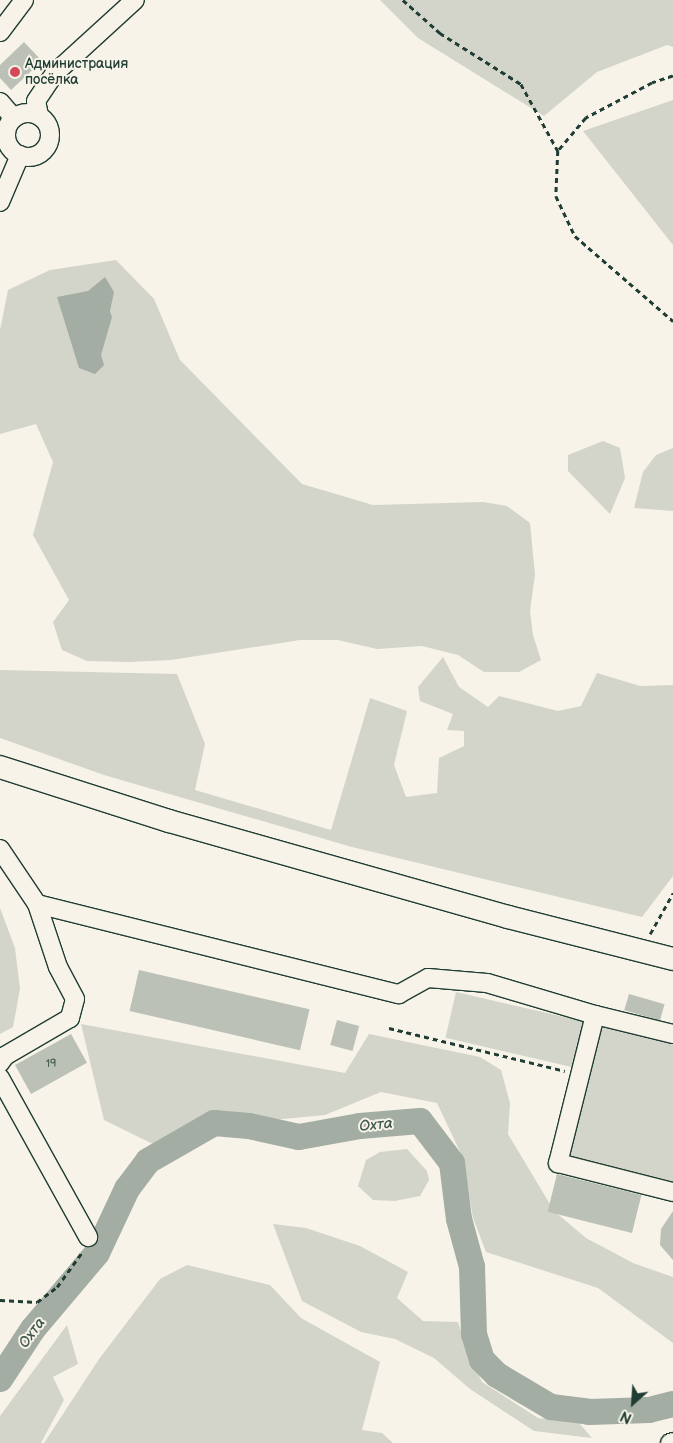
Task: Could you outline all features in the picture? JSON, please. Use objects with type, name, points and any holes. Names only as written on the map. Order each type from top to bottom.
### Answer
[{"type":"main road","points":[[0,767],[169,821],[508,917],[673,960]]},
{"type":"street","points":[[0,32],[24,0]]},
{"type":"street","points":[[39,115],[36,101],[55,73],[135,0]]},
{"type":"street","points":[[0,102],[14,118]]},
{"type":"street","points":[[29,112],[39,115],[47,122],[51,132],[50,143],[43,152],[34,157],[20,155],[7,143],[6,132],[14,118],[29,112]]},
{"type":"street","points":[[0,202],[20,155]]},
{"type":"street","points":[[0,849],[37,904],[58,967],[75,999],[70,1018],[5,1056],[0,1063]]},
{"type":"street","points":[[37,904],[399,994],[428,978],[487,983],[595,1015],[673,1034]]},
{"type":"street","points":[[595,1015],[558,1163],[673,1192]]},
{"type":"street","points":[[0,1078],[88,1237]]},
{"type":"path","points":[[403,0],[440,33],[520,84],[558,151],[556,196],[575,236],[673,321]]},
{"type":"path","points":[[558,151],[586,118],[652,83],[673,76]]},
{"type":"path","points":[[642,951],[673,893]]},
{"type":"path","points":[[389,1028],[581,1075]]},
{"type":"path","points":[[0,1300],[37,1302],[57,1287],[81,1256],[88,1237]]},
{"type":"shaded area","points":[[380,0],[673,0],[673,47],[667,45],[597,72],[544,116],[418,38]]},
{"type":"shaded area","points":[[673,100],[673,245],[583,131]]},
{"type":"shaded area","points":[[116,260],[154,299],[180,360],[302,484],[373,505],[483,502],[507,506],[530,523],[535,575],[530,611],[533,635],[541,660],[519,672],[484,672],[458,655],[422,646],[377,649],[338,640],[300,640],[171,660],[129,662],[87,661],[62,650],[53,622],[69,600],[33,535],[53,462],[36,424],[0,434],[0,330],[8,290],[50,270]]},
{"type":"shaded area","points":[[105,277],[114,292],[110,311],[112,317],[101,355],[104,365],[95,374],[79,368],[57,297],[88,291]]},
{"type":"shaded area","points":[[603,441],[620,448],[625,478],[610,514],[568,471],[568,455]]},
{"type":"shaded area","points":[[673,448],[673,511],[634,508],[643,472],[656,455]]},
{"type":"shaded area","points":[[443,657],[459,687],[488,707],[499,696],[558,711],[581,706],[597,673],[640,686],[673,685],[673,876],[642,917],[352,847],[104,775],[0,738],[0,670],[177,674],[205,744],[195,790],[331,830],[370,698],[407,711],[394,765],[406,797],[437,793],[439,758],[464,746],[464,731],[447,730],[453,714],[420,701],[418,687]]},
{"type":"shaded area","points":[[0,908],[15,948],[20,989],[13,1027],[0,1034]]},
{"type":"shaded area","points":[[456,992],[588,1022],[577,1068],[445,1038]]},
{"type":"shaded area","points":[[81,1024],[345,1073],[369,1034],[480,1057],[501,1070],[510,1103],[508,1134],[554,1211],[586,1238],[633,1263],[673,1277],[673,1343],[598,1288],[486,1252],[473,1218],[463,1158],[437,1103],[381,1092],[325,1115],[273,1120],[214,1116],[159,1147],[104,1120]]},
{"type":"shaded area","points":[[602,1026],[673,1044],[673,1187],[568,1161]]},
{"type":"shaded area","points":[[407,1149],[427,1171],[429,1180],[420,1196],[395,1201],[373,1200],[358,1186],[366,1160],[380,1152]]},
{"type":"shaded area","points":[[273,1224],[306,1228],[360,1246],[408,1272],[397,1298],[423,1321],[458,1322],[467,1350],[482,1382],[538,1418],[579,1423],[592,1438],[534,1431],[470,1389],[434,1358],[395,1339],[361,1332],[302,1301]]},
{"type":"shaded area","points":[[187,1265],[270,1285],[301,1318],[380,1362],[362,1430],[382,1433],[393,1443],[44,1443],[99,1359],[160,1279]]},
{"type":"shaded area","points":[[67,1325],[78,1364],[53,1377],[64,1400],[41,1443],[0,1443],[0,1416]]},
{"type":"building","name":"Администрация посёлка","points":[[24,42],[42,61],[11,90],[0,78],[0,65]]},
{"type":"building","points":[[139,970],[310,1009],[300,1050],[130,1011]]},
{"type":"building","points":[[629,994],[665,1004],[660,1021],[624,1010]]},
{"type":"building","points":[[337,1020],[359,1026],[352,1051],[330,1045]]},
{"type":"building","points":[[71,1034],[87,1063],[31,1094],[15,1065]]},
{"type":"building","points":[[557,1174],[641,1195],[632,1233],[548,1212]]},
{"type":"building","points":[[673,1211],[673,1260],[660,1245],[661,1229]]},
{"type":"waterway","name":"Охта","points":[[0,1379],[33,1329],[97,1253],[127,1189],[148,1161],[214,1123],[249,1126],[299,1137],[360,1126],[420,1121],[452,1163],[459,1219],[472,1267],[474,1334],[482,1360],[497,1375],[551,1407],[589,1412],[649,1410],[673,1404]]},
{"type":"place","name":"Администрация посёлка","points":[[15,72]]}]
